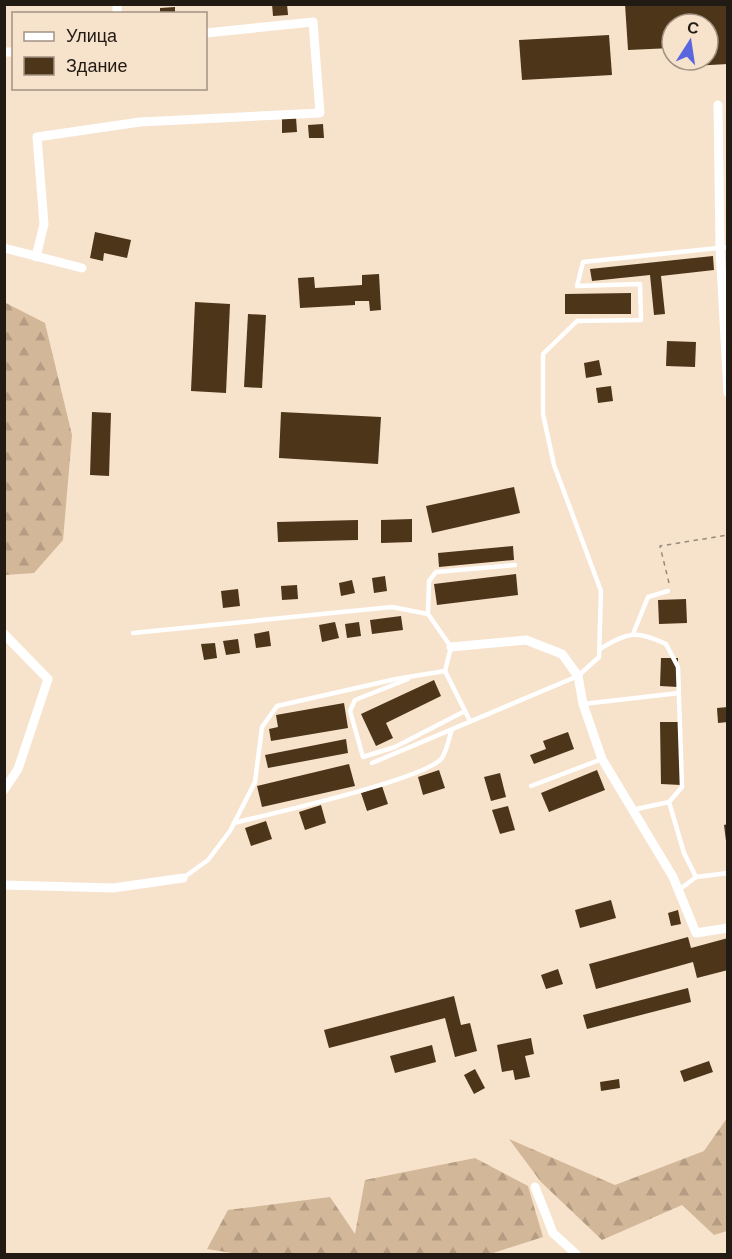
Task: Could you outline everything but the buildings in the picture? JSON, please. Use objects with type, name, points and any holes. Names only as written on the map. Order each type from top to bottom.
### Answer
[{"type":"street","points":[[36,257],[44,224],[37,137],[140,122],[320,113],[313,22],[207,33]]},
{"type":"street","points":[[718,105],[728,393]]},
{"type":"street","points":[[4,248],[82,268]]},
{"type":"street","points":[[4,634],[48,679],[18,769],[4,790]]},
{"type":"street","points":[[451,646],[526,640],[562,654],[578,676],[584,704],[602,759],[679,890],[696,933],[728,928]]},
{"type":"street","points":[[4,885],[113,888],[183,878]]},
{"type":"street","points":[[535,1187],[553,1233],[576,1254]]},
{"type":"lane","points":[[372,763],[578,676],[599,657],[601,591],[554,465],[543,414],[543,354],[577,321],[641,320],[640,284],[577,286],[583,262],[724,247]]},
{"type":"lane","points":[[470,721],[445,671],[451,646],[428,614],[429,581],[436,572],[515,565]]},
{"type":"lane","points":[[633,634],[648,597],[668,591]]},
{"type":"lane","points":[[133,633],[392,607],[428,614]]},
{"type":"lane","points":[[600,649],[623,634],[645,634],[666,644],[678,667],[682,787],[669,802],[632,810]]},
{"type":"lane","points":[[183,878],[207,861],[234,824],[255,782],[262,727],[277,706],[445,671]]},
{"type":"lane","points":[[417,675],[355,700],[350,711],[363,757],[395,747],[465,711]]},
{"type":"lane","points":[[584,704],[679,693]]},
{"type":"lane","points":[[234,824],[341,796],[420,771],[441,759],[452,729]]},
{"type":"lane","points":[[531,786],[602,759]]},
{"type":"lane","points":[[669,802],[684,853],[696,877]]},
{"type":"lane","points":[[679,890],[696,877],[728,873]]},
{"type":"path","points":[[668,591],[671,589],[660,546],[728,535]]},
{"type":"green space","points":[[4,302],[45,323],[72,435],[63,540],[34,573],[5,575]]},
{"type":"green space","points":[[727,1118],[727,1231],[714,1235],[682,1205],[602,1240],[541,1182],[509,1139],[615,1185],[704,1151]]},
{"type":"green space","points":[[475,1158],[528,1186],[543,1237],[490,1254],[238,1254],[207,1249],[228,1210],[330,1197],[355,1234],[365,1180]]}]
